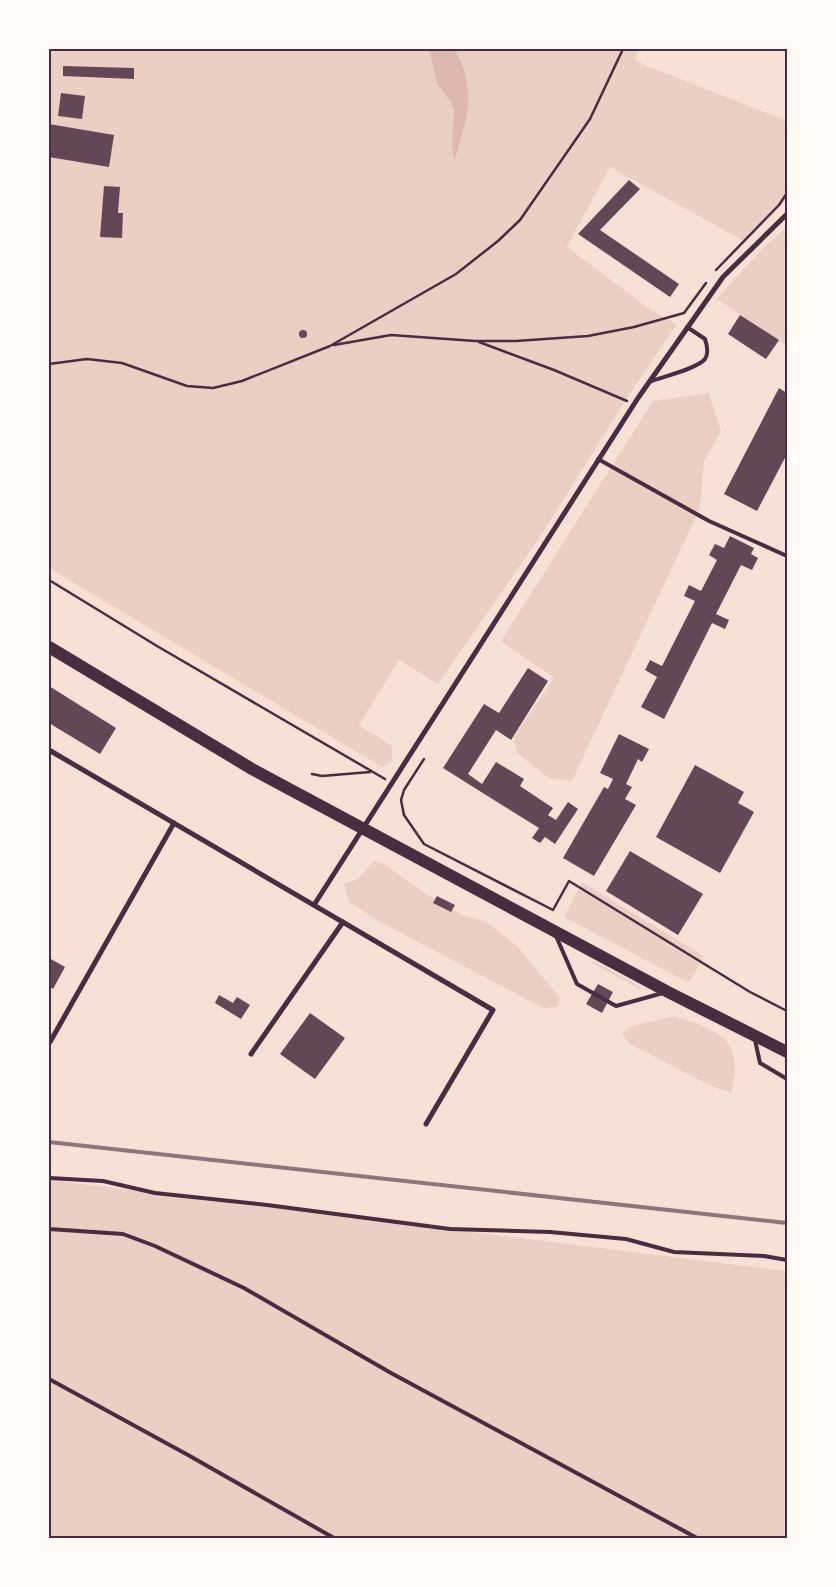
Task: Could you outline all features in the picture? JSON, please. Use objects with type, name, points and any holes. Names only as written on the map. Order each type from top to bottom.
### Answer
[{"type":"main road","points":[[49,647],[252,769],[668,992],[787,1052]]},
{"type":"street","points":[[314,905],[649,382],[723,277],[787,214]]},
{"type":"street","points":[[49,750],[493,1010],[426,1124]]},
{"type":"street","points":[[50,1042],[174,823]]},
{"type":"street","points":[[251,1054],[343,922]]},
{"type":"lane","points":[[649,382],[694,366],[704,359],[708,348],[706,339],[687,327]]},
{"type":"lane","points":[[598,459],[709,521],[787,556]]},
{"type":"lane","points":[[553,930],[577,984],[616,1006],[668,992]]},
{"type":"lane","points":[[754,1036],[760,1063],[787,1078]]},
{"type":"lane","points":[[49,1178],[103,1181],[154,1193],[267,1205],[450,1229],[569,1233],[626,1239],[674,1252],[764,1256],[787,1260]]},
{"type":"lane","points":[[49,1229],[123,1234],[155,1246],[244,1288],[391,1373],[696,1538]]},
{"type":"lane","points":[[49,1379],[334,1538]]},
{"type":"path","points":[[49,364],[87,359],[122,363],[187,386],[213,388],[242,381],[330,346],[456,274],[498,241],[520,220],[590,119],[623,49]]},
{"type":"path","points":[[712,275],[779,205],[787,193]]},
{"type":"path","points":[[330,346],[391,335],[475,340],[588,336],[634,327],[684,313],[707,283]]},
{"type":"path","points":[[475,340],[554,370],[634,404]]},
{"type":"path","points":[[49,580],[371,772],[318,776],[312,774]]},
{"type":"path","points":[[424,759],[404,790],[401,800],[404,815],[424,844],[553,910],[570,881],[750,992],[787,1011]]},
{"type":"shaded area","points":[[49,49],[638,49],[635,61],[787,121],[787,199],[744,241],[610,167],[567,247],[651,310],[677,324],[629,395],[540,537],[438,684],[399,660],[359,725],[392,746],[392,761],[382,767],[49,568]]},
{"type":"shaded area","points":[[429,49],[455,49],[466,78],[468,105],[454,161],[452,145],[454,111],[450,100],[437,84]]},
{"type":"shaded area","points":[[787,227],[787,346],[717,299],[765,246]]},
{"type":"shaded area","points":[[709,393],[721,432],[704,461],[700,508],[572,781],[549,778],[517,753],[514,737],[554,678],[501,641],[653,401]]},
{"type":"shaded area","points":[[374,861],[384,864],[426,894],[461,915],[485,921],[517,946],[560,998],[557,1007],[543,1008],[380,922],[349,902],[344,884],[359,878]]},
{"type":"shaded area","points":[[582,882],[704,956],[689,983],[564,917]]},
{"type":"shaded area","points":[[593,961],[641,987],[640,989],[592,963]]},
{"type":"shaded area","points":[[674,1016],[709,1029],[722,1037],[730,1046],[735,1067],[731,1093],[709,1085],[630,1044],[622,1033],[632,1026]]},
{"type":"shaded area","points":[[49,1180],[787,1271],[787,1538],[49,1538]]},
{"type":"building","points":[[63,66],[134,68],[134,79],[63,76]]},
{"type":"building","points":[[61,93],[85,96],[82,119],[58,116]]},
{"type":"building","points":[[49,124],[114,135],[109,167],[49,157]]},
{"type":"building","points":[[629,180],[640,189],[600,230],[679,284],[670,297],[578,234]]},
{"type":"building","points":[[104,186],[120,187],[118,213],[123,213],[122,238],[100,237]]},
{"type":"building","points":[[740,315],[779,340],[766,359],[728,334]]},
{"type":"building","points":[[303,330],[307,334],[303,338],[299,334]]},
{"type":"building","points":[[779,388],[787,393],[787,454],[757,511],[724,494]]},
{"type":"building","points":[[730,536],[754,548],[751,554],[758,558],[752,570],[741,565],[716,614],[729,620],[725,629],[712,623],[664,719],[641,707],[657,677],[645,670],[650,660],[662,666],[695,601],[684,596],[689,585],[701,591],[717,560],[709,555],[715,544],[724,548]]},
{"type":"building","points":[[528,668],[548,681],[511,740],[496,730],[468,774],[482,784],[496,762],[524,779],[520,786],[553,808],[548,815],[556,820],[568,802],[578,809],[555,844],[545,837],[540,843],[532,838],[539,828],[443,768],[484,704],[499,713]]},
{"type":"building","points":[[49,686],[116,728],[100,754],[49,723]]},
{"type":"building","points":[[619,734],[649,749],[642,762],[638,759],[626,784],[632,787],[625,799],[636,805],[594,876],[563,858],[604,787],[608,789],[613,779],[600,773]]},
{"type":"building","points":[[695,765],[744,792],[738,803],[754,812],[720,873],[656,837]]},
{"type":"building","points":[[630,851],[703,894],[678,935],[606,891]]},
{"type":"building","points":[[437,896],[455,905],[451,912],[433,903]]},
{"type":"building","points":[[49,958],[65,967],[53,989],[49,986]]},
{"type":"building","points":[[598,984],[613,992],[602,1013],[586,1004]]},
{"type":"building","points":[[219,995],[233,1003],[237,997],[250,1005],[241,1019],[215,1003]]},
{"type":"building","points":[[310,1013],[345,1038],[315,1079],[280,1054]]},
{"type":"railway","points":[[49,1142],[787,1223]]}]
